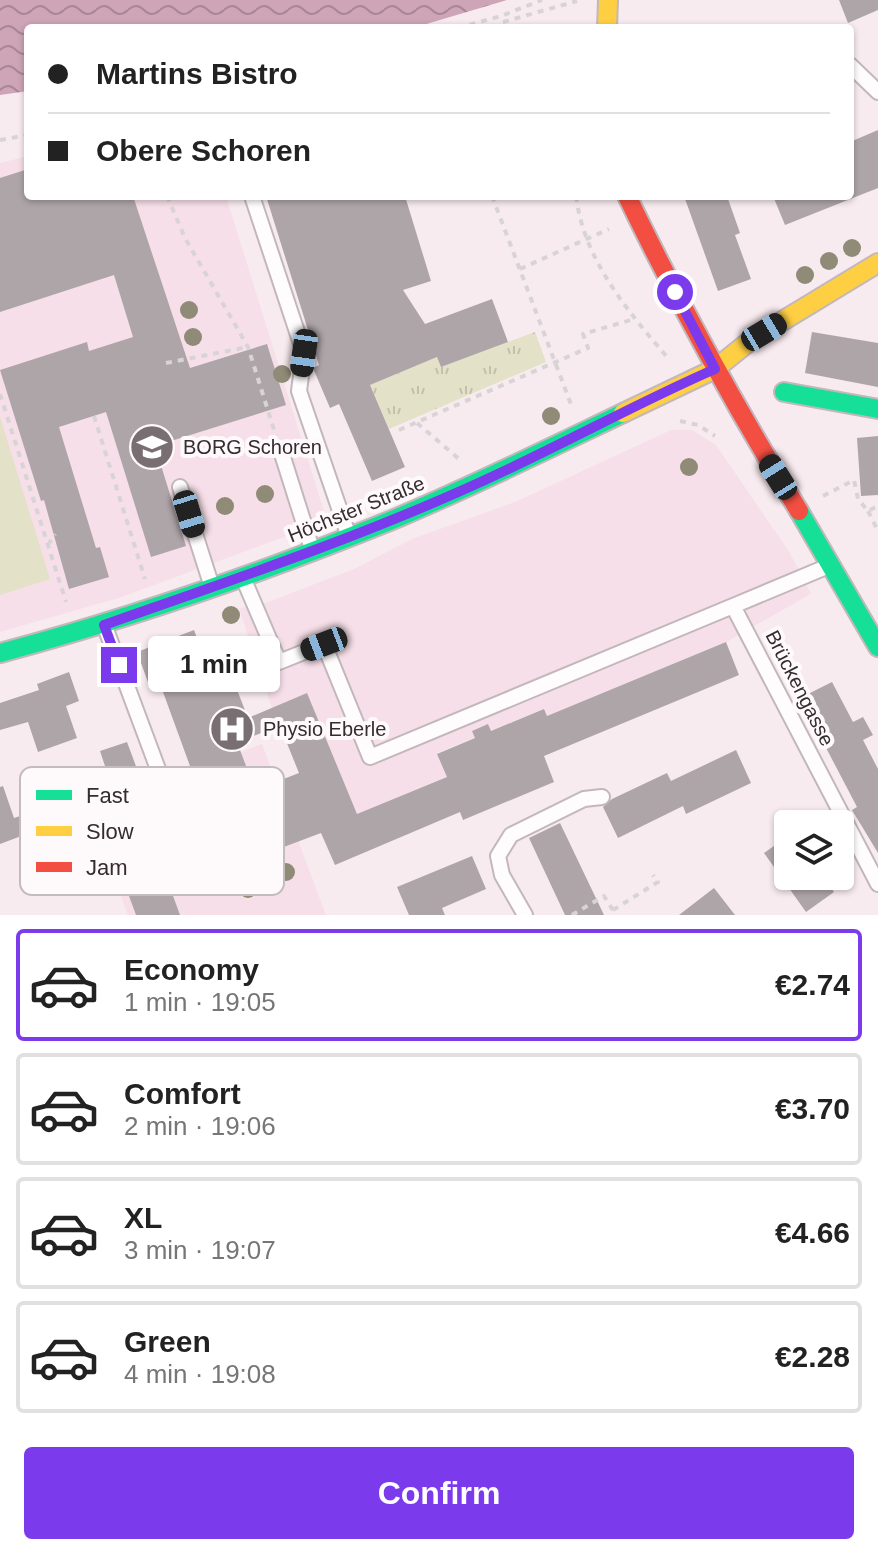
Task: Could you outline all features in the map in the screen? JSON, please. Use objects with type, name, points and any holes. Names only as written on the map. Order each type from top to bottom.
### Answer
[{"type":"main road","points":[[607,24],[608,0]]},
{"type":"main road","points":[[629,200],[715,369],[878,647]]},
{"type":"main road","name":"Höchster Straße","points":[[0,653],[104,625],[243,577],[349,537],[486,479],[715,369],[751,340],[878,263]]},
{"type":"main road","points":[[784,392],[878,409]]},
{"type":"lane","points":[[854,69],[878,92]]},
{"type":"lane","points":[[253,200],[304,353],[299,391],[349,537]]},
{"type":"lane","points":[[282,454],[312,551]]},
{"type":"lane","points":[[180,487],[212,587]]},
{"type":"lane","points":[[243,577],[279,662],[324,644],[370,757],[831,564]]},
{"type":"lane","name":"Brückengasse","points":[[733,606],[878,884]]},
{"type":"lane","points":[[104,625],[157,767]]},
{"type":"lane","points":[[525,915],[502,875],[498,856],[511,835],[584,799],[602,797]]},
{"type":"path","points":[[502,19],[542,0]]},
{"type":"path","points":[[478,24],[579,0]]},
{"type":"path","points":[[502,19],[506,24]]},
{"type":"path","points":[[0,140],[24,136]]},
{"type":"path","points":[[169,200],[185,238],[248,347],[282,454]]},
{"type":"path","points":[[494,200],[574,413]]},
{"type":"path","points":[[577,200],[587,241],[615,294],[667,357]]},
{"type":"path","points":[[520,269],[616,226]]},
{"type":"path","points":[[399,430],[588,348],[583,334],[634,319]]},
{"type":"path","points":[[166,363],[248,347]]},
{"type":"path","points":[[0,394],[66,602]]},
{"type":"path","points":[[94,416],[150,593]]},
{"type":"path","points":[[416,422],[463,463]]},
{"type":"path","points":[[817,499],[854,480],[858,499],[878,531]]},
{"type":"path","points":[[868,511],[878,506]]},
{"type":"path","points":[[48,545],[55,534]]},
{"type":"path","points":[[206,668],[271,642]]},
{"type":"path","points":[[572,915],[604,896],[615,912],[658,882],[653,875]]},
{"type":"shaded area","name":"BORG Schoren","points":[[24,157],[24,200],[227,200],[327,521],[122,597],[0,632],[0,163]]},
{"type":"shaded area","points":[[671,430],[692,430],[716,445],[790,553],[811,594],[726,642],[547,716],[544,709],[437,753],[447,777],[357,814],[307,694],[272,708],[239,608],[260,605],[354,569],[412,539],[515,502]]},
{"type":"shaded area","points":[[262,744],[271,767],[203,767]]},
{"type":"shaded area","points":[[284,803],[326,915],[128,915],[120,895],[284,895]]},
{"type":"green space","points":[[535,332],[546,362],[389,429],[370,385],[437,357],[441,367]]},
{"type":"green space","points":[[0,417],[50,579],[0,595]]},
{"type":"water","points":[[0,0],[507,0],[426,24],[24,24],[24,92],[0,95]]},
{"type":"building","points":[[839,0],[878,0],[878,10],[848,23]]},
{"type":"building","points":[[878,130],[878,188],[854,198],[854,140]]},
{"type":"building","points":[[24,170],[24,200],[134,200],[190,368],[267,344],[286,405],[155,446],[186,546],[151,557],[106,412],[59,427],[96,548],[100,547],[109,577],[69,589],[44,500],[41,501],[0,370],[87,342],[89,351],[133,337],[114,275],[0,312],[0,178]]},
{"type":"building","points":[[267,200],[406,200],[431,281],[403,290],[425,324],[492,299],[508,342],[441,367],[437,357],[370,385],[405,467],[372,481],[339,404],[330,408],[313,368],[319,365]]},
{"type":"building","points":[[685,200],[728,200],[740,233],[735,235],[751,279],[718,291]]},
{"type":"building","points":[[775,200],[848,200],[785,225]]},
{"type":"building","points":[[812,332],[878,343],[878,387],[805,373]]},
{"type":"building","points":[[878,436],[878,495],[861,496],[857,438]]},
{"type":"building","points":[[194,630],[209,671],[227,664],[248,718],[307,693],[357,814],[447,777],[437,754],[475,738],[472,731],[488,724],[491,731],[544,709],[547,716],[726,642],[739,675],[544,756],[554,782],[463,820],[460,812],[335,865],[321,833],[284,847],[284,779],[299,773],[280,726],[237,742],[246,767],[190,767],[159,681],[149,685],[137,652]]},
{"type":"building","points":[[69,672],[79,701],[66,706],[77,738],[38,752],[28,722],[0,730],[0,703],[39,690],[37,684]]},
{"type":"building","points":[[832,682],[853,722],[863,717],[873,735],[863,740],[878,769],[878,853],[852,810],[857,807],[800,698]]},
{"type":"building","points":[[127,742],[136,767],[105,767],[100,751]]},
{"type":"building","points":[[736,750],[751,783],[686,814],[683,806],[618,838],[603,807],[612,799],[667,773],[671,781]]},
{"type":"building","points":[[3,786],[14,818],[20,816],[20,836],[0,844],[0,787]]},
{"type":"building","points":[[560,823],[604,915],[565,915],[529,838]]},
{"type":"building","points":[[774,846],[774,867],[764,853]]},
{"type":"building","points":[[472,856],[486,889],[442,908],[445,915],[409,915],[397,887]]},
{"type":"building","points":[[714,888],[735,915],[679,915]]},
{"type":"building","points":[[790,890],[833,890],[834,892],[806,912]]},
{"type":"building","points":[[129,895],[173,895],[180,915],[136,915]]},
{"type":"traffic: fast","points":[[784,392],[878,409]]},
{"type":"traffic: fast","points":[[0,653],[151,608],[348,538],[454,493],[623,413]]},
{"type":"traffic: fast","points":[[799,511],[878,647]]},
{"type":"traffic: slow","points":[[607,24],[608,0]]},
{"type":"traffic: slow","points":[[623,413],[715,369],[751,340],[878,263]]},
{"type":"traffic: jam","points":[[629,200],[709,355],[799,511]]},
{"type":"place","name":"BORG Schoren","points":[[152,447]]},
{"type":"place","name":"Physio Eberle","points":[[232,729]]},
{"type":"route","points":[[119,665],[104,625],[243,577],[396,518],[486,479],[715,369],[675,292]]}]
